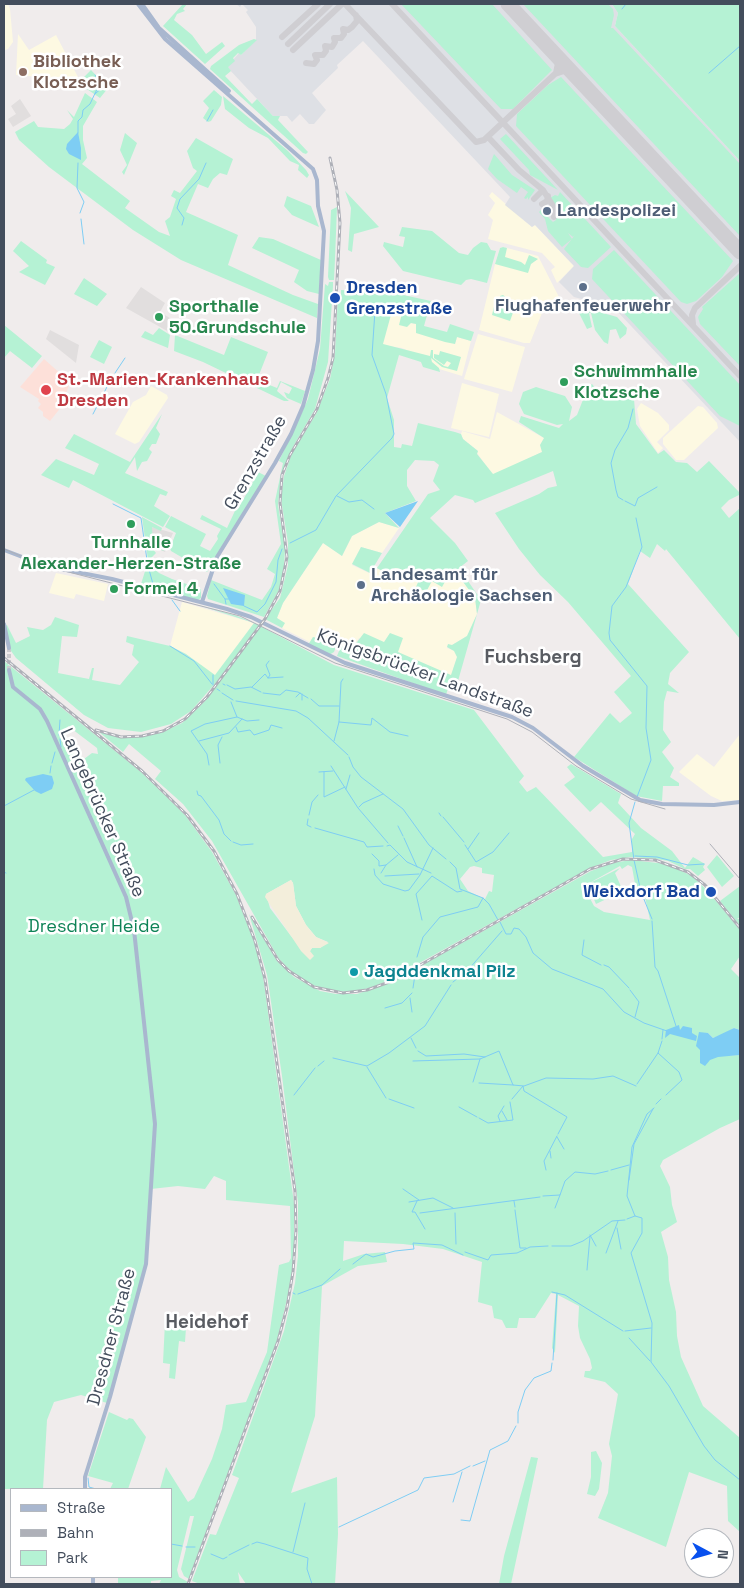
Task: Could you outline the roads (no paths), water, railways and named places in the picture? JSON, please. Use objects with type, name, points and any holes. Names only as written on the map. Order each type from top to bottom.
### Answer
[{"type":"main road","points":[[138,4],[165,39],[231,95]]},
{"type":"main road","points":[[142,4],[159,28],[231,95]]},
{"type":"main road","name":"Grenzstraße","points":[[202,602],[210,574],[220,550],[291,434],[303,406],[313,370],[320,320],[324,229],[318,202],[318,184],[310,166],[231,95]]},
{"type":"main road","name":"Königsbrücker Landstraße","points":[[4,550],[46,566],[112,579],[202,602],[251,617],[345,663],[512,717],[533,728],[583,766],[640,800],[662,804],[714,805],[740,802]]},
{"type":"main road","points":[[4,624],[8,635],[9,648]]},
{"type":"main road","name":"Langebrücker Straße","points":[[10,670],[13,687],[40,710],[45,718],[126,897],[134,930],[155,1124],[152,1190]]},
{"type":"main road","name":"Dresdner Straße","points":[[84,1488],[85,1477],[99,1434],[144,1273],[152,1190]]},
{"type":"water","points":[[78,132],[81,160],[69,154],[66,149],[67,144]]},
{"type":"water","points":[[418,501],[400,527],[385,513]]},
{"type":"water","points":[[223,588],[245,595],[244,606],[231,604]]},
{"type":"water","points":[[43,774],[52,776],[54,783],[52,789],[41,794],[35,791],[25,780],[26,778]]},
{"type":"water","points":[[679,1025],[680,1030],[683,1026],[692,1028],[692,1033],[697,1036],[696,1041],[670,1034],[665,1038],[666,1030]]},
{"type":"water","points":[[734,1028],[740,1030],[740,1055],[718,1057],[710,1060],[705,1066],[700,1063],[700,1050],[696,1046],[699,1032],[708,1033],[713,1038]]},
{"type":"waterway","points":[[622,9],[626,4]]},
{"type":"waterway","points":[[709,73],[740,46]]},
{"type":"waterway","points":[[78,133],[78,121],[82,117],[83,110],[90,104],[98,87],[99,81],[95,75]]},
{"type":"waterway","points":[[95,94],[105,85]]},
{"type":"waterway","points":[[207,121],[213,110]]},
{"type":"waterway","points":[[78,163],[77,188],[84,202],[80,213]]},
{"type":"waterway","points":[[182,225],[184,218],[177,208],[180,199],[199,179],[206,163]]},
{"type":"waterway","points":[[81,219],[84,244]]},
{"type":"waterway","points":[[290,543],[316,530],[336,496],[394,434],[386,394],[372,355],[375,311]]},
{"type":"waterway","points":[[115,373],[125,358]]},
{"type":"waterway","points":[[93,414],[108,385]]},
{"type":"waterway","points":[[623,500],[618,497],[611,463],[615,450],[628,428],[633,409]]},
{"type":"waterway","points":[[625,501],[635,506],[638,498],[657,487]]},
{"type":"waterway","points":[[337,496],[349,502],[362,500],[374,509]]},
{"type":"waterway","points":[[113,504],[141,518],[147,560]]},
{"type":"waterway","points":[[636,518],[642,547],[626,587],[612,606],[609,633],[610,640],[647,686],[646,728],[651,760],[637,797]]},
{"type":"waterway","points":[[244,606],[257,612],[265,604],[276,582],[278,560],[282,549]]},
{"type":"waterway","points":[[148,566],[153,584],[172,591]]},
{"type":"waterway","points":[[214,584],[225,599]]},
{"type":"waterway","points":[[226,604],[225,599],[229,599]]},
{"type":"waterway","points":[[172,600],[180,611]]},
{"type":"waterway","points":[[170,646],[194,661],[212,684]]},
{"type":"waterway","points":[[268,678],[270,675],[266,665],[269,661]]},
{"type":"waterway","points":[[252,687],[265,674],[268,678],[283,677]]},
{"type":"waterway","points":[[213,675],[213,685]]},
{"type":"waterway","points":[[334,741],[339,722],[341,682],[343,679]]},
{"type":"waterway","points":[[227,685],[235,689],[251,687],[261,692]]},
{"type":"waterway","points":[[263,693],[280,695],[286,690],[298,692],[308,698]]},
{"type":"waterway","points":[[222,693],[233,700]]},
{"type":"waterway","points":[[296,697],[300,693]]},
{"type":"waterway","points":[[302,694],[302,700]]},
{"type":"waterway","points":[[311,699],[319,706],[339,706]]},
{"type":"waterway","points":[[236,701],[296,711],[308,718],[348,755]]},
{"type":"waterway","points":[[209,765],[207,754],[191,731],[205,724],[237,717],[231,702]]},
{"type":"waterway","points":[[237,717],[247,721],[259,720]]},
{"type":"waterway","points":[[339,722],[371,725],[372,718],[390,732],[408,736]]},
{"type":"waterway","points":[[199,741],[229,733],[242,719]]},
{"type":"waterway","points":[[59,735],[60,720]]},
{"type":"waterway","points":[[236,727],[238,732],[250,730],[254,735],[269,730],[271,725],[282,728]]},
{"type":"waterway","points":[[220,763],[218,745],[222,737]]},
{"type":"waterway","points":[[60,739],[61,747]]},
{"type":"waterway","points":[[52,763],[55,752]]},
{"type":"waterway","points":[[349,757],[353,767],[361,777],[403,809],[429,845],[446,859]]},
{"type":"waterway","points":[[50,773],[51,766]]},
{"type":"waterway","points":[[331,766],[358,808],[388,843]]},
{"type":"waterway","points":[[319,772],[333,771]]},
{"type":"waterway","points":[[324,772],[324,797],[345,787]]},
{"type":"waterway","points":[[346,789],[350,775]]},
{"type":"waterway","points":[[4,806],[34,790]]},
{"type":"waterway","points":[[197,791],[198,795],[201,796],[219,820],[224,834],[231,841]]},
{"type":"waterway","points":[[359,807],[363,803],[383,794]]},
{"type":"waterway","points":[[309,815],[312,802],[318,795]]},
{"type":"waterway","points":[[635,802],[629,823],[634,860],[641,892],[652,919]]},
{"type":"waterway","points":[[443,817],[464,842]]},
{"type":"waterway","points":[[308,819],[307,825],[311,827]]},
{"type":"waterway","points":[[398,826],[403,836]]},
{"type":"waterway","points":[[315,828],[364,842],[367,847],[383,846]]},
{"type":"waterway","points":[[468,849],[479,833]]},
{"type":"waterway","points":[[465,845],[476,862],[493,852],[509,833]]},
{"type":"waterway","points":[[404,838],[417,867]]},
{"type":"waterway","points":[[233,842],[241,845],[253,844]]},
{"type":"waterway","points":[[387,846],[390,845],[407,862],[431,873]]},
{"type":"waterway","points":[[374,869],[375,875],[383,884],[405,891],[409,890],[420,875],[433,848]]},
{"type":"waterway","points":[[372,854],[379,861],[379,866],[386,865],[398,855]]},
{"type":"waterway","points":[[635,856],[657,857],[688,865],[704,864]]},
{"type":"waterway","points":[[450,862],[456,868],[460,889],[483,898],[489,904],[498,920]]},
{"type":"waterway","points":[[381,873],[386,865]]},
{"type":"waterway","points":[[385,876],[419,874]]},
{"type":"waterway","points":[[422,920],[416,894],[432,876],[457,892],[462,891]]},
{"type":"waterway","points":[[417,957],[423,937],[440,917],[478,907],[483,898]]},
{"type":"waterway","points":[[652,921],[655,967],[676,1026]]},
{"type":"waterway","points":[[500,922],[506,934],[511,934],[514,928],[519,929],[526,937],[533,953],[552,969],[603,989],[624,1012],[644,1023],[667,1031]]},
{"type":"waterway","points":[[453,982],[468,970],[502,931]]},
{"type":"waterway","points":[[584,940],[582,955],[601,965]]},
{"type":"waterway","points":[[604,965],[609,967],[629,988]]},
{"type":"waterway","points":[[413,988],[415,975]]},
{"type":"waterway","points":[[333,1058],[367,1066],[389,1053],[425,1026],[451,985]]},
{"type":"waterway","points":[[630,990],[639,1002],[635,1017]]},
{"type":"waterway","points":[[385,1008],[402,1003],[412,993]]},
{"type":"waterway","points":[[410,998],[412,1012]]},
{"type":"waterway","points":[[662,1039],[663,1030]]},
{"type":"waterway","points":[[411,1038],[416,1048]]},
{"type":"waterway","points":[[662,1041],[658,1053],[679,1072],[682,1080],[666,1095]]},
{"type":"waterway","points":[[418,1051],[426,1056],[464,1054],[485,1057]]},
{"type":"waterway","points":[[413,1061],[480,1059],[499,1051],[513,1085],[524,1086],[546,1078],[593,1079],[613,1076],[636,1086]]},
{"type":"waterway","points":[[637,1084],[658,1053]]},
{"type":"waterway","points":[[473,1082],[480,1059]]},
{"type":"waterway","points":[[318,1066],[324,1061]]},
{"type":"waterway","points":[[367,1067],[386,1098]]},
{"type":"waterway","points":[[294,1095],[315,1068]]},
{"type":"waterway","points":[[479,1083],[513,1085]]},
{"type":"waterway","points":[[512,1099],[523,1086],[524,1091],[567,1117],[558,1134]]},
{"type":"waterway","points":[[389,1099],[414,1108]]},
{"type":"waterway","points":[[656,1104],[661,1099]]},
{"type":"waterway","points":[[479,1118],[488,1123],[513,1120],[510,1102]]},
{"type":"waterway","points":[[500,1121],[498,1116],[504,1106]]},
{"type":"waterway","points":[[459,1107],[477,1117]]},
{"type":"waterway","points":[[654,1108],[647,1114],[632,1147],[627,1196],[635,1216],[642,1218],[642,1233],[631,1253],[652,1323],[651,1362],[669,1386],[704,1446],[715,1460],[740,1480]]},
{"type":"waterway","points":[[629,1180],[634,1144],[653,1109]]},
{"type":"waterway","points":[[502,1111],[507,1120]]},
{"type":"waterway","points":[[546,1170],[544,1161],[557,1136]]},
{"type":"waterway","points":[[557,1137],[564,1149]]},
{"type":"waterway","points":[[550,1151],[551,1158]]},
{"type":"waterway","points":[[611,1170],[629,1165]]},
{"type":"waterway","points":[[543,1196],[560,1195],[565,1181],[575,1172],[595,1174],[608,1171]]},
{"type":"waterway","points":[[403,1189],[419,1200]]},
{"type":"waterway","points":[[555,1208],[560,1195]]},
{"type":"waterway","points":[[420,1213],[540,1197]]},
{"type":"waterway","points":[[409,1202],[433,1198],[453,1208]]},
{"type":"waterway","points":[[417,1201],[412,1212],[415,1212],[425,1229]]},
{"type":"waterway","points":[[514,1201],[515,1207]]},
{"type":"waterway","points":[[515,1210],[520,1248],[526,1248]]},
{"type":"waterway","points":[[455,1213],[456,1244]]},
{"type":"waterway","points":[[627,1219],[635,1216]]},
{"type":"waterway","points":[[552,1246],[571,1246],[583,1241],[612,1221],[625,1220]]},
{"type":"waterway","points":[[606,1253],[618,1221]]},
{"type":"waterway","points":[[617,1228],[621,1249]]},
{"type":"waterway","points":[[590,1235],[596,1246]]},
{"type":"waterway","points":[[587,1270],[590,1236]]},
{"type":"waterway","points":[[353,1264],[366,1254],[373,1257],[395,1251],[414,1249],[413,1243],[442,1245],[463,1255]]},
{"type":"waterway","points":[[465,1252],[488,1260],[491,1255],[517,1253],[530,1247],[548,1246]]},
{"type":"waterway","points":[[298,1294],[322,1285],[340,1269]]},
{"type":"waterway","points":[[552,1292],[565,1295],[623,1331]]},
{"type":"waterway","points":[[553,1360],[557,1293]]},
{"type":"waterway","points":[[625,1331],[651,1328]]},
{"type":"waterway","points":[[629,1338],[650,1361]]},
{"type":"waterway","points":[[518,1423],[518,1412],[525,1390],[534,1378],[551,1371],[552,1363]]},
{"type":"waterway","points":[[461,1520],[470,1521],[490,1450],[508,1441],[516,1426]]},
{"type":"waterway","points":[[473,1466],[485,1461]]},
{"type":"waterway","points":[[339,1527],[418,1490],[424,1478],[454,1474],[470,1466]]},
{"type":"waterway","points":[[453,1502],[462,1472]]},
{"type":"waterway","points":[[88,1478],[89,1487],[92,1488]]},
{"type":"waterway","points":[[293,1552],[305,1503]]},
{"type":"waterway","points":[[252,1544],[257,1542],[308,1558],[307,1569],[312,1584]]},
{"type":"waterway","points":[[172,1544],[182,1546]]},
{"type":"waterway","points":[[229,1555],[249,1545]]},
{"type":"waterway","points":[[186,1547],[195,1547]]},
{"type":"waterway","points":[[211,1554],[223,1559],[227,1557]]},
{"type":"tunnel","points":[[9,648],[9,670]]},
{"type":"tram line","points":[[4,549],[45,566],[240,616],[335,663],[507,719],[532,732],[576,766],[631,799],[665,809]]},
{"type":"tram line","points":[[710,844],[740,879]]},
{"type":"railway","points":[[96,730],[121,737],[142,736],[163,731],[185,719],[207,697],[265,619],[280,591],[287,557],[280,503],[282,475],[290,455],[317,409],[333,358],[340,223],[337,190],[330,158]]},
{"type":"railway","points":[[4,658],[142,771],[187,815],[214,851],[237,894],[255,941],[265,979],[295,1191],[296,1230],[293,1272],[287,1307],[278,1341],[188,1584]]},
{"type":"railway","points":[[252,917],[278,960],[289,971],[314,987],[343,993],[367,990],[392,981],[590,869],[623,859],[655,860],[688,872],[705,885],[740,928]]},
{"type":"place","name":"Bibliothek Klotzsche","points":[[23,72]]},
{"type":"place","name":"Landespolizei","points":[[547,211]]},
{"type":"place","name":"Flughafenfeuerwehr","points":[[583,287]]},
{"type":"place","name":"Dresden Grenzstraße","points":[[335,298]]},
{"type":"place","name":"Sporthalle 50.Grundschule","points":[[159,317]]},
{"type":"place","name":"Schwimmhalle Klotzsche","points":[[564,382]]},
{"type":"place","name":"St.-Marien-Krankenhaus Dresden","points":[[46,390]]},
{"type":"place","name":"Turnhalle Alexander-Herzen-Straße","points":[[131,524]]},
{"type":"place","name":"Landesamt für Archäologie Sachsen","points":[[361,585]]},
{"type":"place","name":"Formel 4","points":[[114,589]]},
{"type":"place","name":"Weixdorf Bad","points":[[711,892]]},
{"type":"place","name":"Jagddenkmal Pilz","points":[[354,972]]},
{"type":"district","name":"Fuchsberg","points":[[533,658]]},
{"type":"district","name":"Heidehof","points":[[207,1323]]},
{"type":"park label","name":"Dresdner Heide","points":[[94,927]]}]
